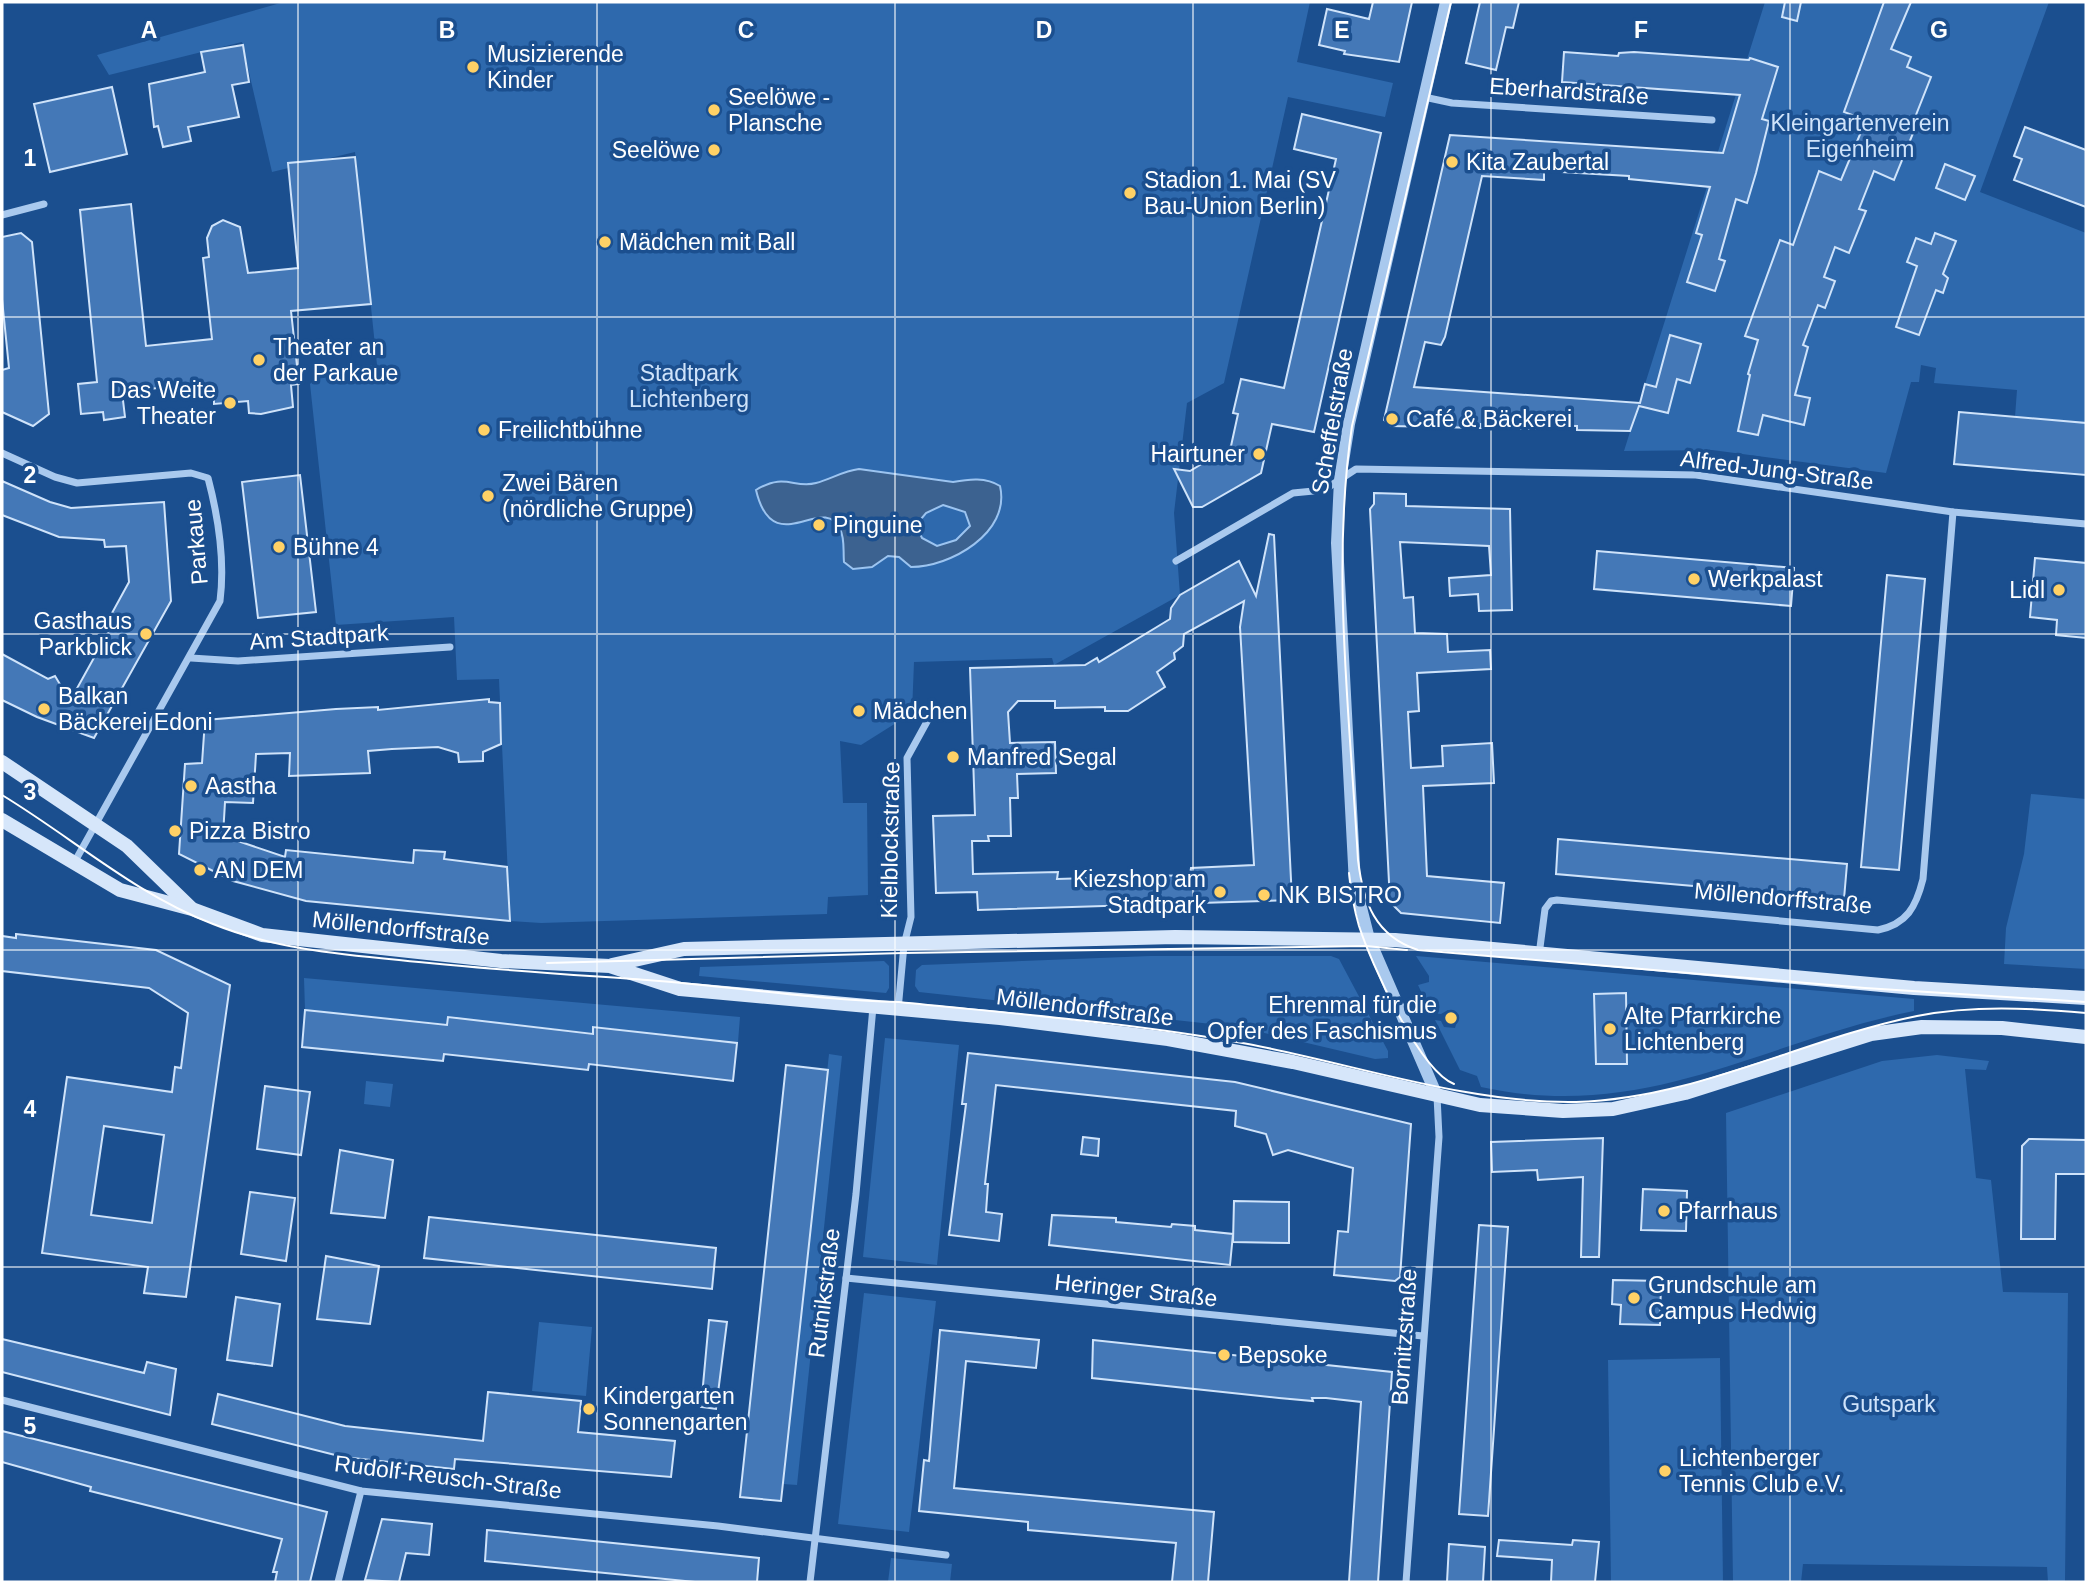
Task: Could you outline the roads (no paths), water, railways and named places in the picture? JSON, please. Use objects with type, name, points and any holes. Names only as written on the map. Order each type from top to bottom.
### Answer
[{"type":"main road","name":"Möllendorffstraße","points":[[2,762],[146,861],[192,909]]},
{"type":"main road","name":"Möllendorffstraße","points":[[2,820],[120,890],[192,909],[262,935],[501,961],[610,966],[680,989],[1168,1039],[1293,1062],[1480,1105],[1584,1111],[1685,1093],[1871,1034],[1922,1027],[2002,1028],[2086,1037]]},
{"type":"main road","name":"Möllendorffstraße","points":[[610,966],[684,949],[904,946],[1175,936],[1369,939],[1914,988],[2086,998]]},
{"type":"street","name":"Scheffelstraße","points":[[1437,1096],[1369,939],[1352,859],[1337,571],[1340,480],[1352,411],[1446,2]]},
{"type":"street","name":"Eberhardstraße","points":[[1424,97],[1452,103],[1712,120]]},
{"type":"street","points":[[2,215],[44,204]]},
{"type":"street","name":"Parkaue","points":[[2,453],[55,477],[77,483],[191,473],[208,478],[213,497],[222,584],[220,601],[191,658],[74,863]]},
{"type":"street","name":"Alfred-Jung-Straße","points":[[1340,480],[1356,469],[1696,475],[1953,512],[2086,524]]},
{"type":"street","points":[[1176,561],[1293,493],[1324,490],[1340,480]]},
{"type":"street","name":"Möllendorffstraße","points":[[1539,956],[1545,909],[1550,901],[1557,900],[1878,930],[1903,920],[1913,910],[1923,879],[1953,512]]},
{"type":"street","name":"Am Stadtpark","points":[[191,658],[238,661],[450,647]]},
{"type":"street","name":"Kielblockstraße","points":[[898,1010],[904,946],[911,917],[907,758],[929,718]]},
{"type":"street","name":"Rutnikstraße","points":[[810,1582],[846,1278],[873,1007]]},
{"type":"street","name":"Bornitzstraße","points":[[1406,1582],[1439,1137],[1437,1096]]},
{"type":"street","name":"Heringer Straße","points":[[846,1278],[1423,1336]]},
{"type":"street","name":"Rudolf-Reusch-Straße","points":[[2,1400],[361,1491],[718,1526],[815,1541],[946,1555]]},
{"type":"street","points":[[338,1582],[361,1491]]},
{"type":"tram line","points":[[1451,2],[1352,426],[1346,479],[1343,588],[1347,697],[1358,860],[1363,890],[1374,916],[1391,936],[1418,950],[1865,988],[2086,1002]]},
{"type":"tram line","points":[[2,795],[131,881],[184,912],[236,932],[281,944],[430,963],[836,999],[899,1002],[1118,1025],[1248,1044],[1495,1097],[1576,1102],[1663,1091],[1706,1080],[1874,1026],[1959,1010],[2086,1013]]},
{"type":"tram line","points":[[1349,873],[1359,926],[1385,989],[1426,1059],[1440,1075],[1454,1084]]},
{"type":"tram line","points":[[547,963],[903,953],[1366,946],[1407,950]]},
{"type":"place","name":"Musizierende Kinder","points":[[473,67]]},
{"type":"place","name":"Seelöwe - Plansche","points":[[714,110]]},
{"type":"place","name":"Seelöwe","points":[[714,150]]},
{"type":"place","name":"Kita Zaubertal","points":[[1452,162]]},
{"type":"place","name":"Stadion 1. Mai (SV Bau-Union Berlin)","points":[[1130,193]]},
{"type":"place","name":"Mädchen mit Ball","points":[[605,242]]},
{"type":"place","name":"Theater an der Parkaue","points":[[259,360]]},
{"type":"place","name":"Das Weite Theater","points":[[230,403]]},
{"type":"place","name":"Café & Bäckerei","points":[[1392,419]]},
{"type":"place","name":"Freilichtbühne","points":[[484,430]]},
{"type":"place","name":"Hairtuner","points":[[1259,454]]},
{"type":"place","name":"Zwei Bären (nördliche Gruppe)","points":[[488,496]]},
{"type":"place","name":"Pinguine","points":[[819,525]]},
{"type":"place","name":"Bühne 4","points":[[279,547]]},
{"type":"place","name":"Werkpalast","points":[[1694,579]]},
{"type":"place","name":"Lidl","points":[[2059,590]]},
{"type":"place","name":"Gasthaus Parkblick","points":[[146,634]]},
{"type":"place","name":"Balkan Bäckerei Edoni","points":[[44,709]]},
{"type":"place","name":"Mädchen","points":[[859,711]]},
{"type":"place","name":"Manfred Segal","points":[[953,757]]},
{"type":"place","name":"Aastha","points":[[191,786]]},
{"type":"place","name":"Pizza Bistro","points":[[175,831]]},
{"type":"place","name":"AN DEM","points":[[200,870]]},
{"type":"place","name":"Kiezshop am Stadtpark","points":[[1220,892]]},
{"type":"place","name":"NK BISTRO","points":[[1264,895]]},
{"type":"place","name":"Ehrenmal für die Opfer des Faschismus","points":[[1451,1018]]},
{"type":"place","name":"Alte Pfarrkirche Lichtenberg","points":[[1610,1029]]},
{"type":"place","name":"Pfarrhaus","points":[[1664,1211]]},
{"type":"place","name":"Grundschule am Campus Hedwig","points":[[1634,1298]]},
{"type":"place","name":"Bepsoke","points":[[1224,1355]]},
{"type":"place","name":"Kindergarten Sonnengarten","points":[[589,1409]]},
{"type":"place","name":"Lichtenberger Tennis Club e.V.","points":[[1665,1471]]},
{"type":"park label","name":"Kleingartenverein Eigenheim","points":[[1860,136]]},
{"type":"park label","name":"Stadtpark Lichtenberg","points":[[689,386]]},
{"type":"park label","name":"Gutspark","points":[[1889,1404]]}]
